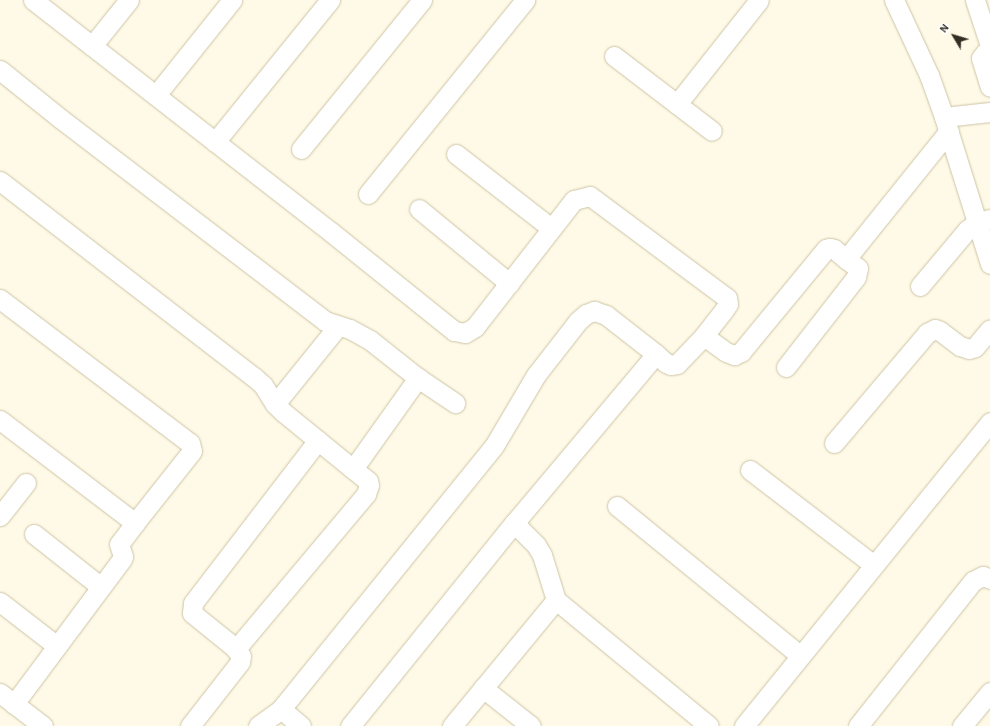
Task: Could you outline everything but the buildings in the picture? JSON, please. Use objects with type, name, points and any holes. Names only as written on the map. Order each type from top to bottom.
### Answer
[{"type":"street","points":[[33,0],[216,142],[454,331],[465,333],[475,327],[574,200],[590,196],[727,298],[728,304],[704,336],[677,364],[671,365],[666,363],[606,315],[594,311],[586,314],[578,321],[536,375],[494,446],[281,709],[258,726]]},
{"type":"street","points":[[92,46],[129,0]]},
{"type":"street","points":[[156,95],[232,0]]},
{"type":"street","points":[[216,142],[330,0]]},
{"type":"street","points":[[301,149],[422,0]]},
{"type":"street","points":[[368,194],[525,0]]},
{"type":"street","points":[[677,104],[760,0]]},
{"type":"street","points":[[894,0],[928,75],[984,220],[990,264]]},
{"type":"street","points":[[976,0],[990,46]]},
{"type":"street","points":[[990,51],[985,53],[981,58],[990,87]]},
{"type":"street","points":[[614,56],[712,131]]},
{"type":"street","points":[[0,70],[61,119],[325,321],[350,329],[370,340],[418,378],[455,403]]},
{"type":"street","points":[[846,259],[946,124],[990,112]]},
{"type":"street","points":[[456,154],[551,228]]},
{"type":"street","points":[[0,181],[254,377],[263,385],[275,404],[368,481],[369,485],[366,494],[236,649]]},
{"type":"street","points":[[419,209],[509,283]]},
{"type":"street","points":[[920,286],[966,230],[984,220]]},
{"type":"street","points":[[704,336],[726,352],[734,355],[741,352],[826,249],[830,248],[858,268],[856,277],[786,367]]},
{"type":"street","points":[[0,299],[190,443],[192,451],[119,544],[123,556],[122,559],[57,646],[7,699],[40,725]]},
{"type":"street","points":[[275,404],[338,326]]},
{"type":"street","points":[[834,443],[927,333],[935,329],[960,346],[969,349],[975,347],[990,329]]},
{"type":"street","points":[[350,726],[514,523],[656,354]]},
{"type":"street","points":[[353,468],[418,378]]},
{"type":"street","points":[[0,420],[135,523]]},
{"type":"street","points":[[744,726],[990,422]]},
{"type":"street","points":[[190,726],[240,662],[241,656],[236,649],[192,613],[193,603],[318,440]]},
{"type":"street","points":[[750,470],[874,565]]},
{"type":"street","points":[[0,516],[26,483]]},
{"type":"street","points":[[617,506],[801,656]]},
{"type":"street","points":[[514,523],[536,545],[542,555],[556,600],[709,726]]},
{"type":"street","points":[[34,534],[101,587]]},
{"type":"street","points":[[858,726],[973,582],[984,576],[990,579]]},
{"type":"street","points":[[452,726],[556,600]]},
{"type":"street","points":[[0,602],[57,646]]},
{"type":"street","points":[[482,688],[531,726]]},
{"type":"street","points":[[962,726],[990,692]]},
{"type":"street","points":[[281,709],[301,726]]}]
